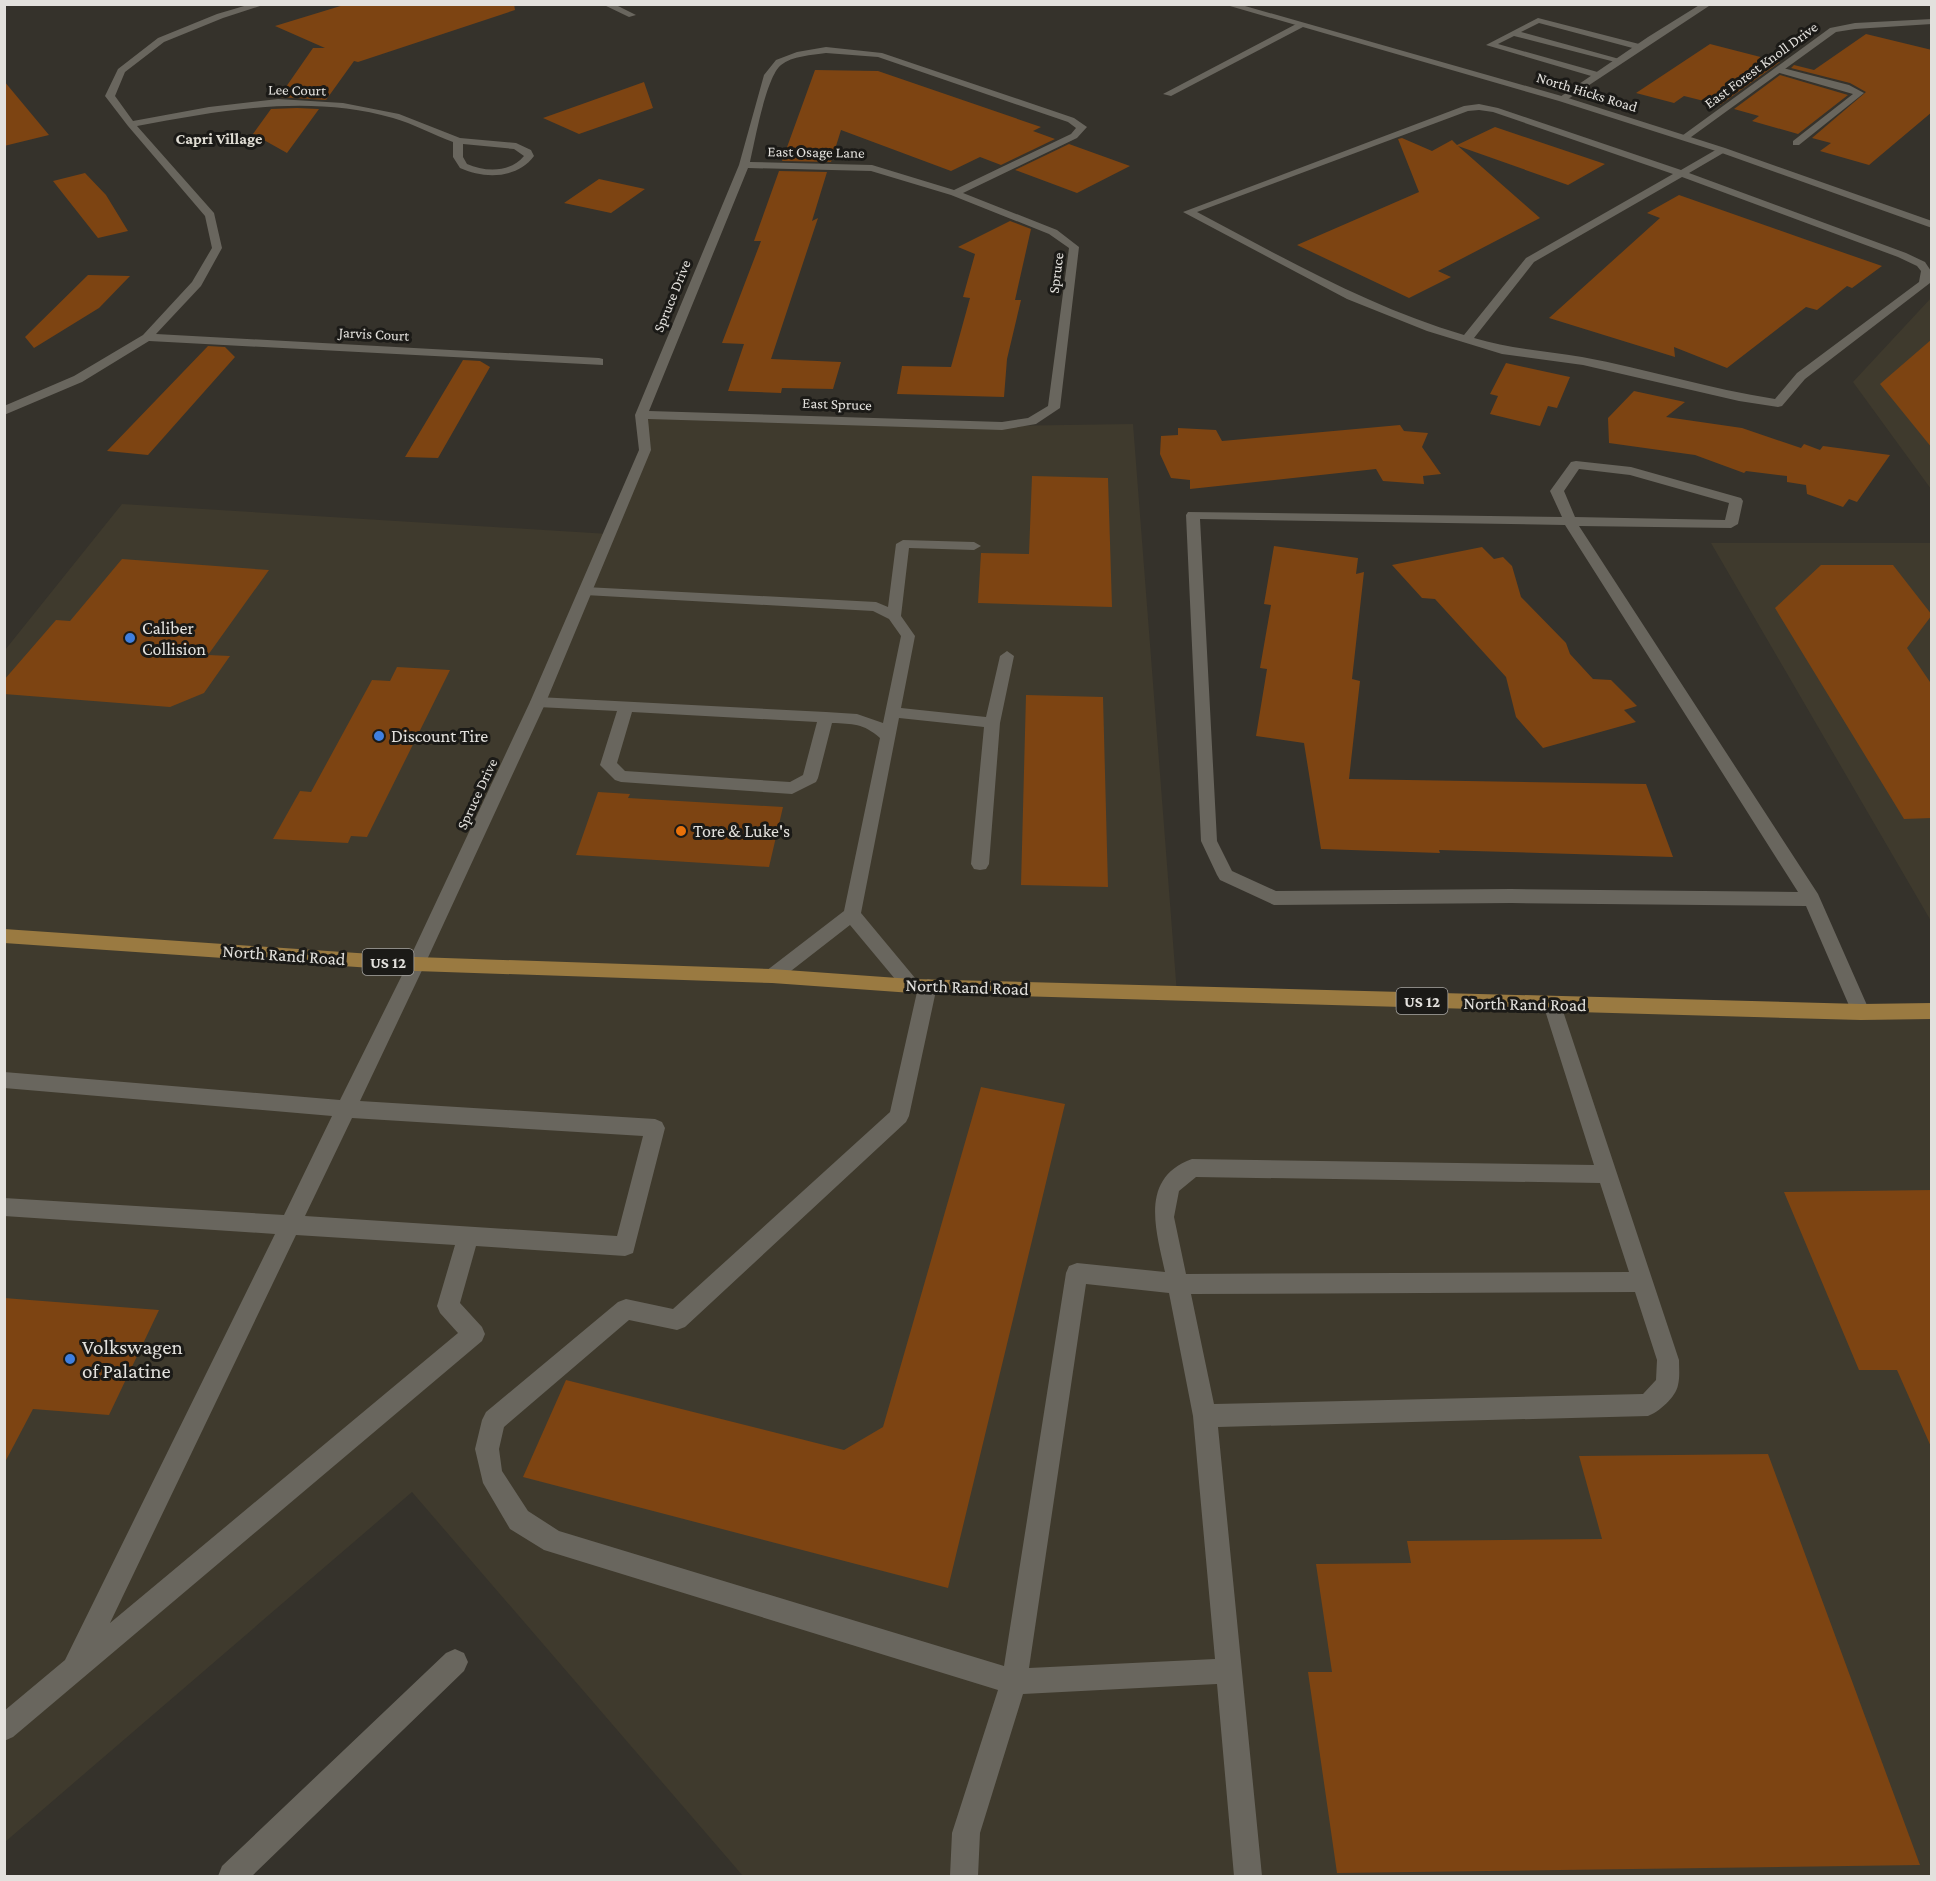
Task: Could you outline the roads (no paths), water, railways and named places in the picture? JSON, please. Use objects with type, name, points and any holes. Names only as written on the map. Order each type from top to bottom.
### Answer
[{"type":"main road","name":"North Rand Road","points":[[4,936],[416,964],[772,976],[920,986],[1861,1012],[1932,1011]]},
{"type":"street","points":[[4,411],[78,379],[147,337],[197,284],[217,248],[210,215],[131,124],[110,96],[121,71],[161,40],[220,16],[262,4]]},
{"type":"street","points":[[606,4],[632,15]]},
{"type":"street","name":"North Hicks Road","points":[[1227,4],[1562,99],[1722,150],[1932,225]]},
{"type":"street","points":[[1562,99],[1708,4]]},
{"type":"street","points":[[1598,75],[1490,45],[1538,20],[1640,47]]},
{"type":"street","name":"East Forest Knoll Drive","points":[[1684,138],[1833,30],[1855,26],[1932,21]]},
{"type":"street","points":[[1168,94],[1300,25]]},
{"type":"street","points":[[1514,33],[1619,60]]},
{"type":"street","name":"Spruce Drive","points":[[74,1670],[416,964],[538,702],[645,450],[641,415],[744,165],[768,75],[779,62],[800,54],[855,51],[879,55],[1071,120],[1082,127],[1074,136],[955,193]]},
{"type":"street","points":[[1779,70],[1845,87],[1859,93],[1796,142]]},
{"type":"street","name":"Lee Court","points":[[131,124],[209,110],[278,102],[343,106],[396,116],[458,141],[524,148],[529,156],[526,161],[511,169],[478,172],[463,166],[458,157],[458,141]]},
{"type":"street","points":[[1467,108],[1496,110],[1681,173],[1902,255],[1921,264],[1926,271],[1924,283],[1801,376],[1778,403],[1739,397],[1583,361],[1503,350],[1431,329],[1351,297],[1188,212],[1467,108]]},
{"type":"street","points":[[1467,339],[1530,260],[1722,150]]},
{"type":"street","name":"East Osage Lane","points":[[744,165],[872,168],[955,193]]},
{"type":"street","name":"Spruce","points":[[955,193],[1053,232],[1074,247],[1054,408],[1032,421]]},
{"type":"street","name":"Jarvis Court","points":[[147,337],[599,362]]},
{"type":"street","name":"East Spruce","points":[[641,415],[1002,426],[1032,421]]},
{"type":"street","points":[[1812,899],[1511,896],[1274,898],[1226,875],[1209,841],[1193,515],[1570,521],[1731,524],[1736,501],[1631,471],[1576,465],[1557,491],[1570,521],[1812,899],[1861,1012]]},
{"type":"street","points":[[894,616],[903,544]]},
{"type":"street","points":[[886,547],[903,544],[974,546]]},
{"type":"street","points":[[585,591],[876,607],[894,616],[908,636],[852,914],[772,976]]},
{"type":"street","points":[[980,864],[992,723],[1007,656]]},
{"type":"street","points":[[538,702],[857,719],[874,724],[888,736]]},
{"type":"street","points":[[626,707],[608,765],[621,776],[792,788],[810,778],[826,717]]},
{"type":"street","points":[[893,712],[992,723]]},
{"type":"street","points":[[852,914],[870,938],[920,986],[899,1116],[677,1320],[626,1309],[494,1420],[487,1449],[491,1475],[519,1520],[553,1541],[1014,1682],[1229,1671]]},
{"type":"street","points":[[1204,1416],[1648,1405],[1667,1385],[1668,1360],[1552,1004]]},
{"type":"street","points":[[4,1080],[346,1109],[655,1128],[625,1246],[4,1207]]},
{"type":"street","points":[[1248,1876],[1204,1416],[1164,1217],[1168,1186],[1192,1168],[1607,1174]]},
{"type":"street","points":[[4,1728],[474,1335],[448,1306],[468,1236]]},
{"type":"street","points":[[964,1876],[966,1833],[1014,1682],[1077,1273],[1178,1284],[1643,1282]]},
{"type":"street","points":[[232,1876],[455,1662]]},
{"type":"place","name":"Caliber Collision","points":[[130,638]]},
{"type":"place","name":"Discount Tire","points":[[379,736]]},
{"type":"place","name":"Tore & Luke's","points":[[681,831]]},
{"type":"place","name":"Volkswagen of Palatine","points":[[70,1359]]},
{"type":"district","name":"Capri Village","points":[[219,138]]}]
